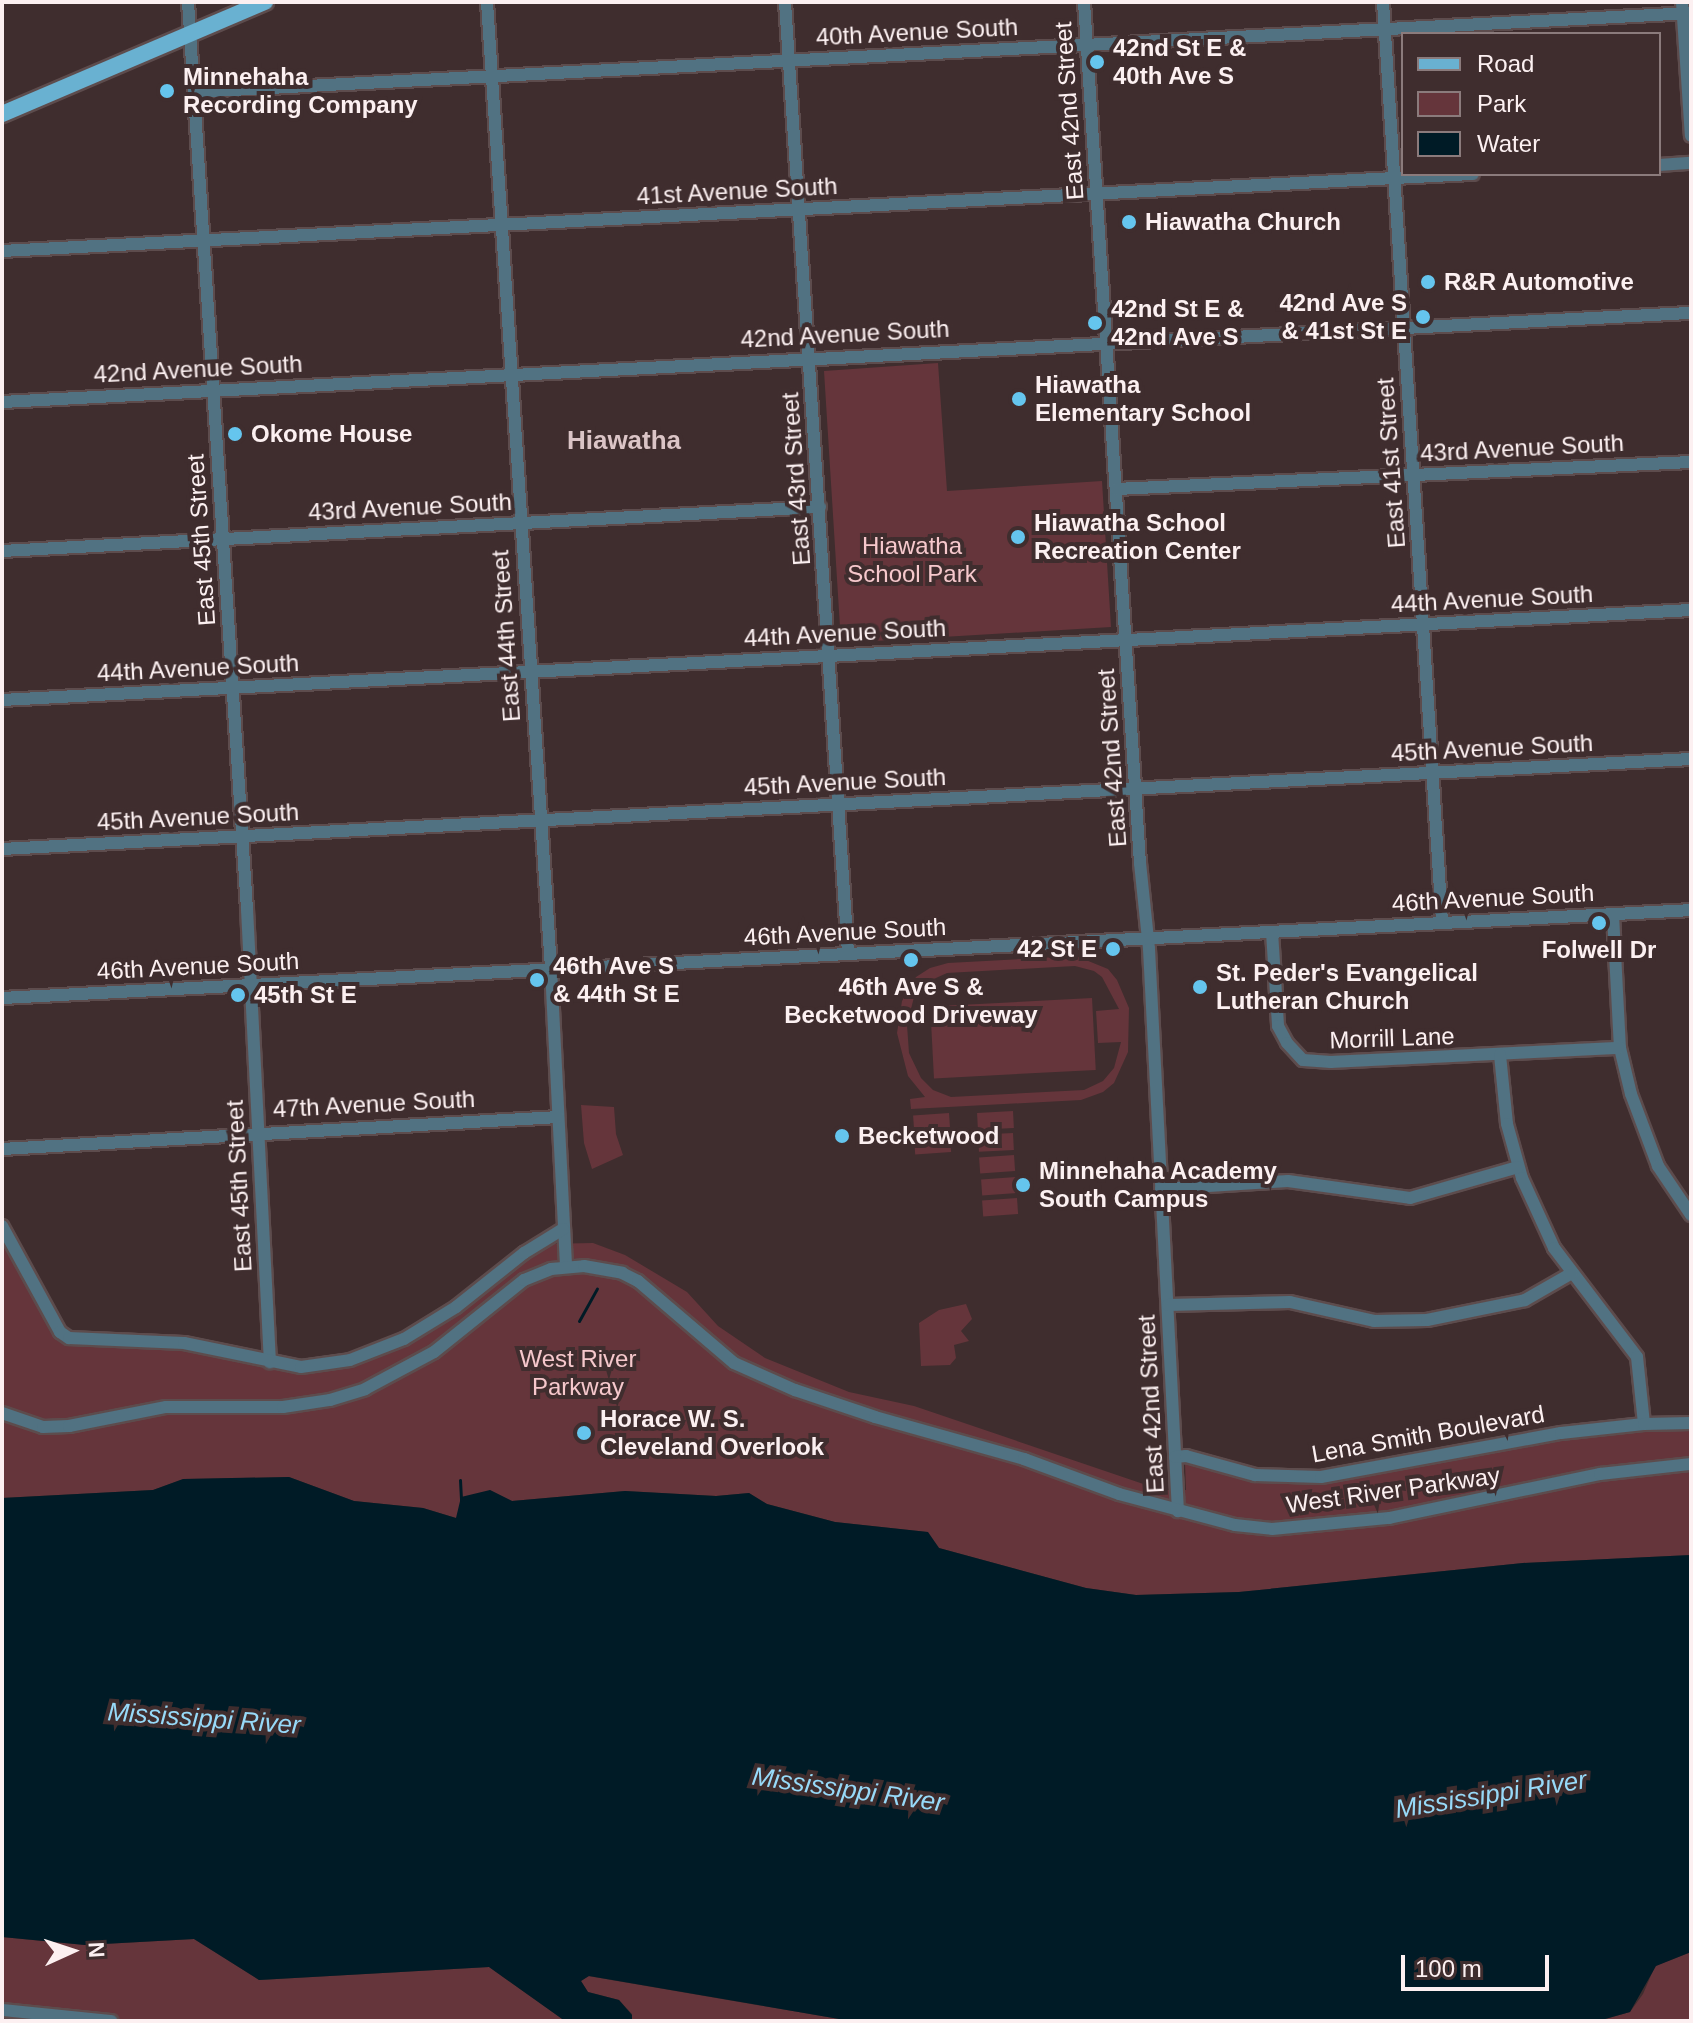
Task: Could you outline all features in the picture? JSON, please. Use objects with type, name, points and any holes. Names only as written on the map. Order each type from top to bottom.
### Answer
[{"type":"main road","points":[[2,114],[265,2]]},
{"type":"street","name":"East 45th Street","points":[[188,2],[251,986],[270,1362]]},
{"type":"street","name":"East 44th Street","points":[[487,2],[551,969],[566,1266]]},
{"type":"street","name":"East 43rd Street","points":[[785,2],[848,954]]},
{"type":"street","name":"East 42nd Street","points":[[1084,2],[1148,937],[1178,1511]]},
{"type":"street","name":"East 41st Street","points":[[1383,2],[1442,921]]},
{"type":"street","name":"40th Avenue South","points":[[194,92],[1087,46],[1685,9]]},
{"type":"street","points":[[1685,9],[1691,136]]},
{"type":"street","points":[[1661,165],[1691,163]]},
{"type":"street","name":"41st Avenue South","points":[[2,251],[1434,176]]},
{"type":"street","name":"42nd Avenue South","points":[[2,402],[1691,313]]},
{"type":"street","name":"43rd Avenue South","points":[[1116,489],[1691,462]]},
{"type":"street","name":"43rd Avenue South","points":[[2,551],[820,507]]},
{"type":"street","name":"44th Avenue South","points":[[2,700],[1691,610]]},
{"type":"street","name":"45th Avenue South","points":[[2,849],[1691,759]]},
{"type":"street","name":"46th Avenue South","points":[[2,998],[1691,910]]},
{"type":"street","points":[[1613,915],[1620,1048],[1643,1131],[1658,1166],[1691,1215]]},
{"type":"street","name":"Morrill Lane","points":[[1272,932],[1278,1026],[1287,1043],[1303,1060],[1331,1062],[1620,1048]]},
{"type":"street","points":[[1500,1055],[1501,1090],[1518,1167],[1554,1248],[1637,1357],[1644,1424]]},
{"type":"street","name":"47th Avenue South","points":[[2,1149],[558,1117]]},
{"type":"street","points":[[1161,1189],[1288,1181],[1410,1198],[1430,1195],[1518,1167]]},
{"type":"street","points":[[2,1226],[60,1332],[69,1338],[184,1343],[270,1362],[326,1366],[377,1351],[426,1327],[524,1253],[563,1229]]},
{"type":"street","name":"West River Parkway","points":[[2,1413],[43,1427],[69,1426],[166,1407],[283,1407],[338,1398],[398,1374],[462,1331],[524,1280],[566,1266],[603,1268],[638,1281],[734,1363],[795,1390],[875,1417],[975,1443],[1178,1511],[1255,1528],[1305,1528],[1439,1510],[1600,1474],[1691,1464]]},
{"type":"street","points":[[1168,1305],[1290,1302],[1374,1321],[1427,1320],[1525,1300],[1572,1273]]},
{"type":"street","name":"Lena Smith Boulevard","points":[[1175,1457],[1186,1456],[1255,1475],[1321,1477],[1561,1433],[1644,1424],[1691,1423]]},
{"type":"street","points":[[5,2013],[111,2021]]},
{"type":"green space","name":"Hiawatha School Park","points":[[938,363],[947,491],[1102,481],[1111,627],[841,643],[824,371]]},
{"type":"green space","points":[[1076,956],[1108,969],[1117,980],[1129,1008],[1128,1052],[1114,1083],[1103,1092],[1081,1100],[911,1109],[910,1099],[925,1097],[908,1076],[897,1033],[902,1001],[916,977],[930,968],[948,963]],"holes":[[[1075,966],[1094,971],[1102,977],[1119,1009],[1096,1011],[1098,1043],[1121,1042],[1114,1068],[1103,1081],[1084,1090],[951,1097],[933,1090],[921,1078],[909,1053],[907,1025],[914,997],[925,983],[947,973]]]},
{"type":"green space","points":[[1092,998],[1096,1070],[934,1078],[930,1006]]},
{"type":"green space","points":[[581,1105],[614,1107],[616,1134],[623,1155],[592,1169],[584,1143]]},
{"type":"green space","points":[[1013,1111],[1014,1128],[978,1130],[977,1113]]},
{"type":"green space","points":[[949,1113],[950,1129],[914,1131],[913,1116]]},
{"type":"green space","points":[[1013,1133],[1014,1150],[979,1152],[978,1135]]},
{"type":"green space","points":[[950,1136],[951,1152],[915,1154],[914,1139]]},
{"type":"green space","points":[[1014,1155],[1015,1171],[980,1173],[979,1157]]},
{"type":"green space","points":[[1016,1177],[1017,1193],[982,1195],[981,1179]]},
{"type":"green space","points":[[1017,1198],[1018,1214],[983,1216],[982,1200]]},
{"type":"green space","name":"West River Parkway","points":[[2,1239],[58,1340],[67,1346],[136,1345],[194,1351],[294,1373],[352,1366],[396,1350],[437,1326],[544,1244],[593,1243],[625,1255],[687,1292],[718,1326],[765,1358],[849,1392],[914,1406],[1161,1490],[1186,1490],[1185,1463],[1254,1481],[1322,1483],[1562,1439],[1644,1430],[1691,1430],[1691,1555],[1523,1563],[1239,1592],[1136,1595],[1086,1588],[939,1548],[927,1532],[835,1522],[767,1504],[749,1493],[716,1496],[625,1491],[512,1501],[490,1490],[456,1518],[423,1508],[354,1501],[289,1477],[184,1479],[153,1490],[2,1498]]},
{"type":"green space","points":[[966,1304],[972,1319],[961,1331],[969,1341],[954,1345],[956,1358],[950,1365],[921,1366],[919,1323],[939,1310]]},
{"type":"green space","points":[[2,1937],[85,1945],[194,1939],[259,1980],[489,1967],[565,2021],[2,2021]]},
{"type":"green space","points":[[1691,1952],[1691,2021],[1598,2021],[1630,2012],[1643,1994],[1655,1966]]},
{"type":"green space","points":[[588,1976],[845,2020],[889,2021],[632,2021],[632,2014],[619,2000],[588,1992],[581,1981]]},
{"type":"water","name":"Mississippi River","points":[[289,1477],[354,1501],[423,1508],[456,1518],[461,1497],[490,1490],[512,1501],[625,1491],[716,1496],[749,1493],[767,1504],[835,1522],[928,1532],[939,1548],[1086,1588],[1136,1595],[1239,1592],[1523,1563],[1691,1555],[1691,1952],[1656,1966],[1630,2012],[1598,2021],[845,2020],[589,1976],[581,1981],[588,1992],[619,2000],[632,2015],[632,2021],[565,2021],[489,1967],[259,1980],[194,1939],[85,1945],[2,1937],[2,1498],[153,1490],[183,1479]]},
{"type":"waterway","points":[[579,1321],[597,1289]]},
{"type":"waterway","points":[[460,1480],[461,1500]]},
{"type":"place","name":"42nd St E & 40th Ave S","points":[[1097,62]]},
{"type":"place","name":"Minnehaha Recording Company","points":[[167,91]]},
{"type":"place","name":"Hiawatha Church","points":[[1129,222]]},
{"type":"place","name":"R&R Automotive","points":[[1428,282]]},
{"type":"place","name":"42nd Ave S & 41st St E","points":[[1423,317]]},
{"type":"place","name":"42nd St E & 42nd Ave S","points":[[1095,323]]},
{"type":"place","name":"Hiawatha Elementary School","points":[[1019,399]]},
{"type":"place","name":"Okome House","points":[[235,434]]},
{"type":"place","name":"Hiawatha School Recreation Center","points":[[1018,537]]},
{"type":"place","name":"Folwell Dr","points":[[1599,923]]},
{"type":"place","name":"42 St E","points":[[1113,949]]},
{"type":"place","name":"46th Ave S & Becketwood Driveway","points":[[911,960]]},
{"type":"place","name":"46th Ave S & 44th St E","points":[[537,980]]},
{"type":"place","name":"St. Peder's Evangelical Lutheran Church","points":[[1200,987]]},
{"type":"place","name":"45th St E","points":[[238,995]]},
{"type":"place","name":"Becketwood","points":[[842,1136]]},
{"type":"place","name":"Minnehaha Academy South Campus","points":[[1023,1185]]},
{"type":"place","name":"Horace W. S. Cleveland Overlook","points":[[584,1433]]},
{"type":"district","name":"Hiawatha","points":[[624,441]]}]
